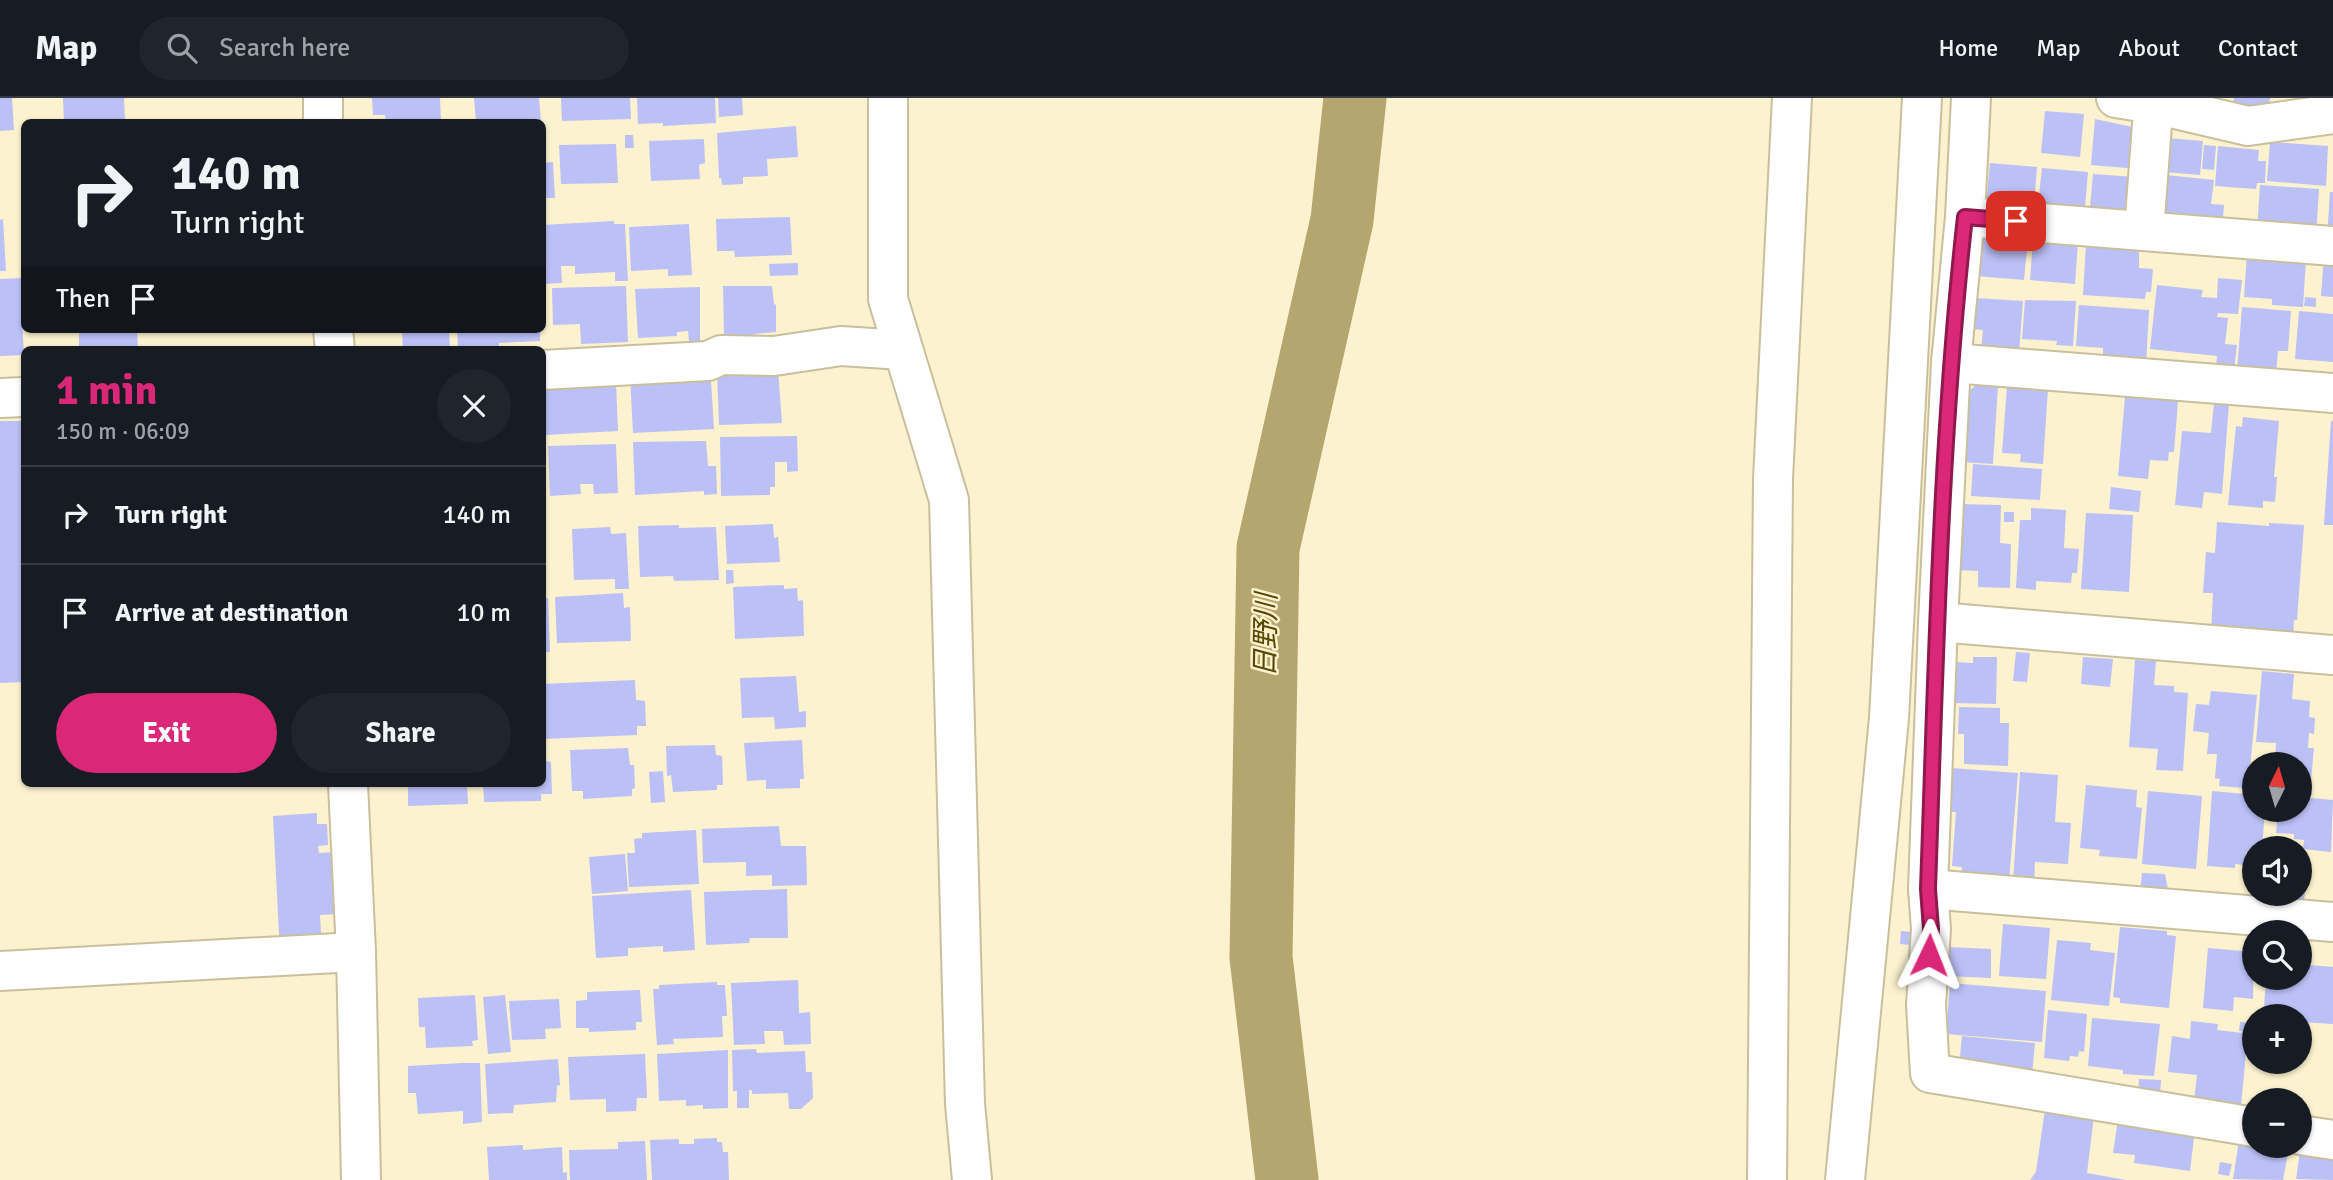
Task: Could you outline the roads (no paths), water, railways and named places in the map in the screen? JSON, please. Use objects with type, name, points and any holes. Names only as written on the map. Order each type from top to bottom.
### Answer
[{"type":"street","points":[[323,98],[323,119]]},
{"type":"street","points":[[888,98],[888,299],[949,500],[965,1104],[972,1180]]},
{"type":"street","points":[[1768,1180],[1773,480],[1792,98]]},
{"type":"street","points":[[1845,1180],[1889,718],[1922,98]]},
{"type":"street","points":[[1971,98],[1965,217],[1951,363],[1938,622],[1928,889],[1931,929],[1926,1006],[1930,1073],[2242,1125]]},
{"type":"street","points":[[2116,98],[2154,101],[2248,126],[2333,114]]},
{"type":"street","points":[[2144,231],[2154,101]]},
{"type":"street","points":[[1965,217],[2333,246]]},
{"type":"street","points":[[546,370],[708,360],[721,355],[774,356],[841,346],[903,350]]},
{"type":"street","points":[[1951,363],[2333,393]]},
{"type":"street","points":[[0,398],[21,397]]},
{"type":"street","points":[[1938,622],[2333,655]]},
{"type":"street","points":[[348,787],[356,952],[361,1180]]},
{"type":"street","points":[[1928,889],[2333,922]]},
{"type":"street","points":[[0,971],[356,952]]},
{"type":"street","points":[[2312,1137],[2333,1140]]},
{"type":"waterway","name":"日野川","points":[[1287,1180],[1261,957],[1268,548],[1342,220],[1355,98]]}]
